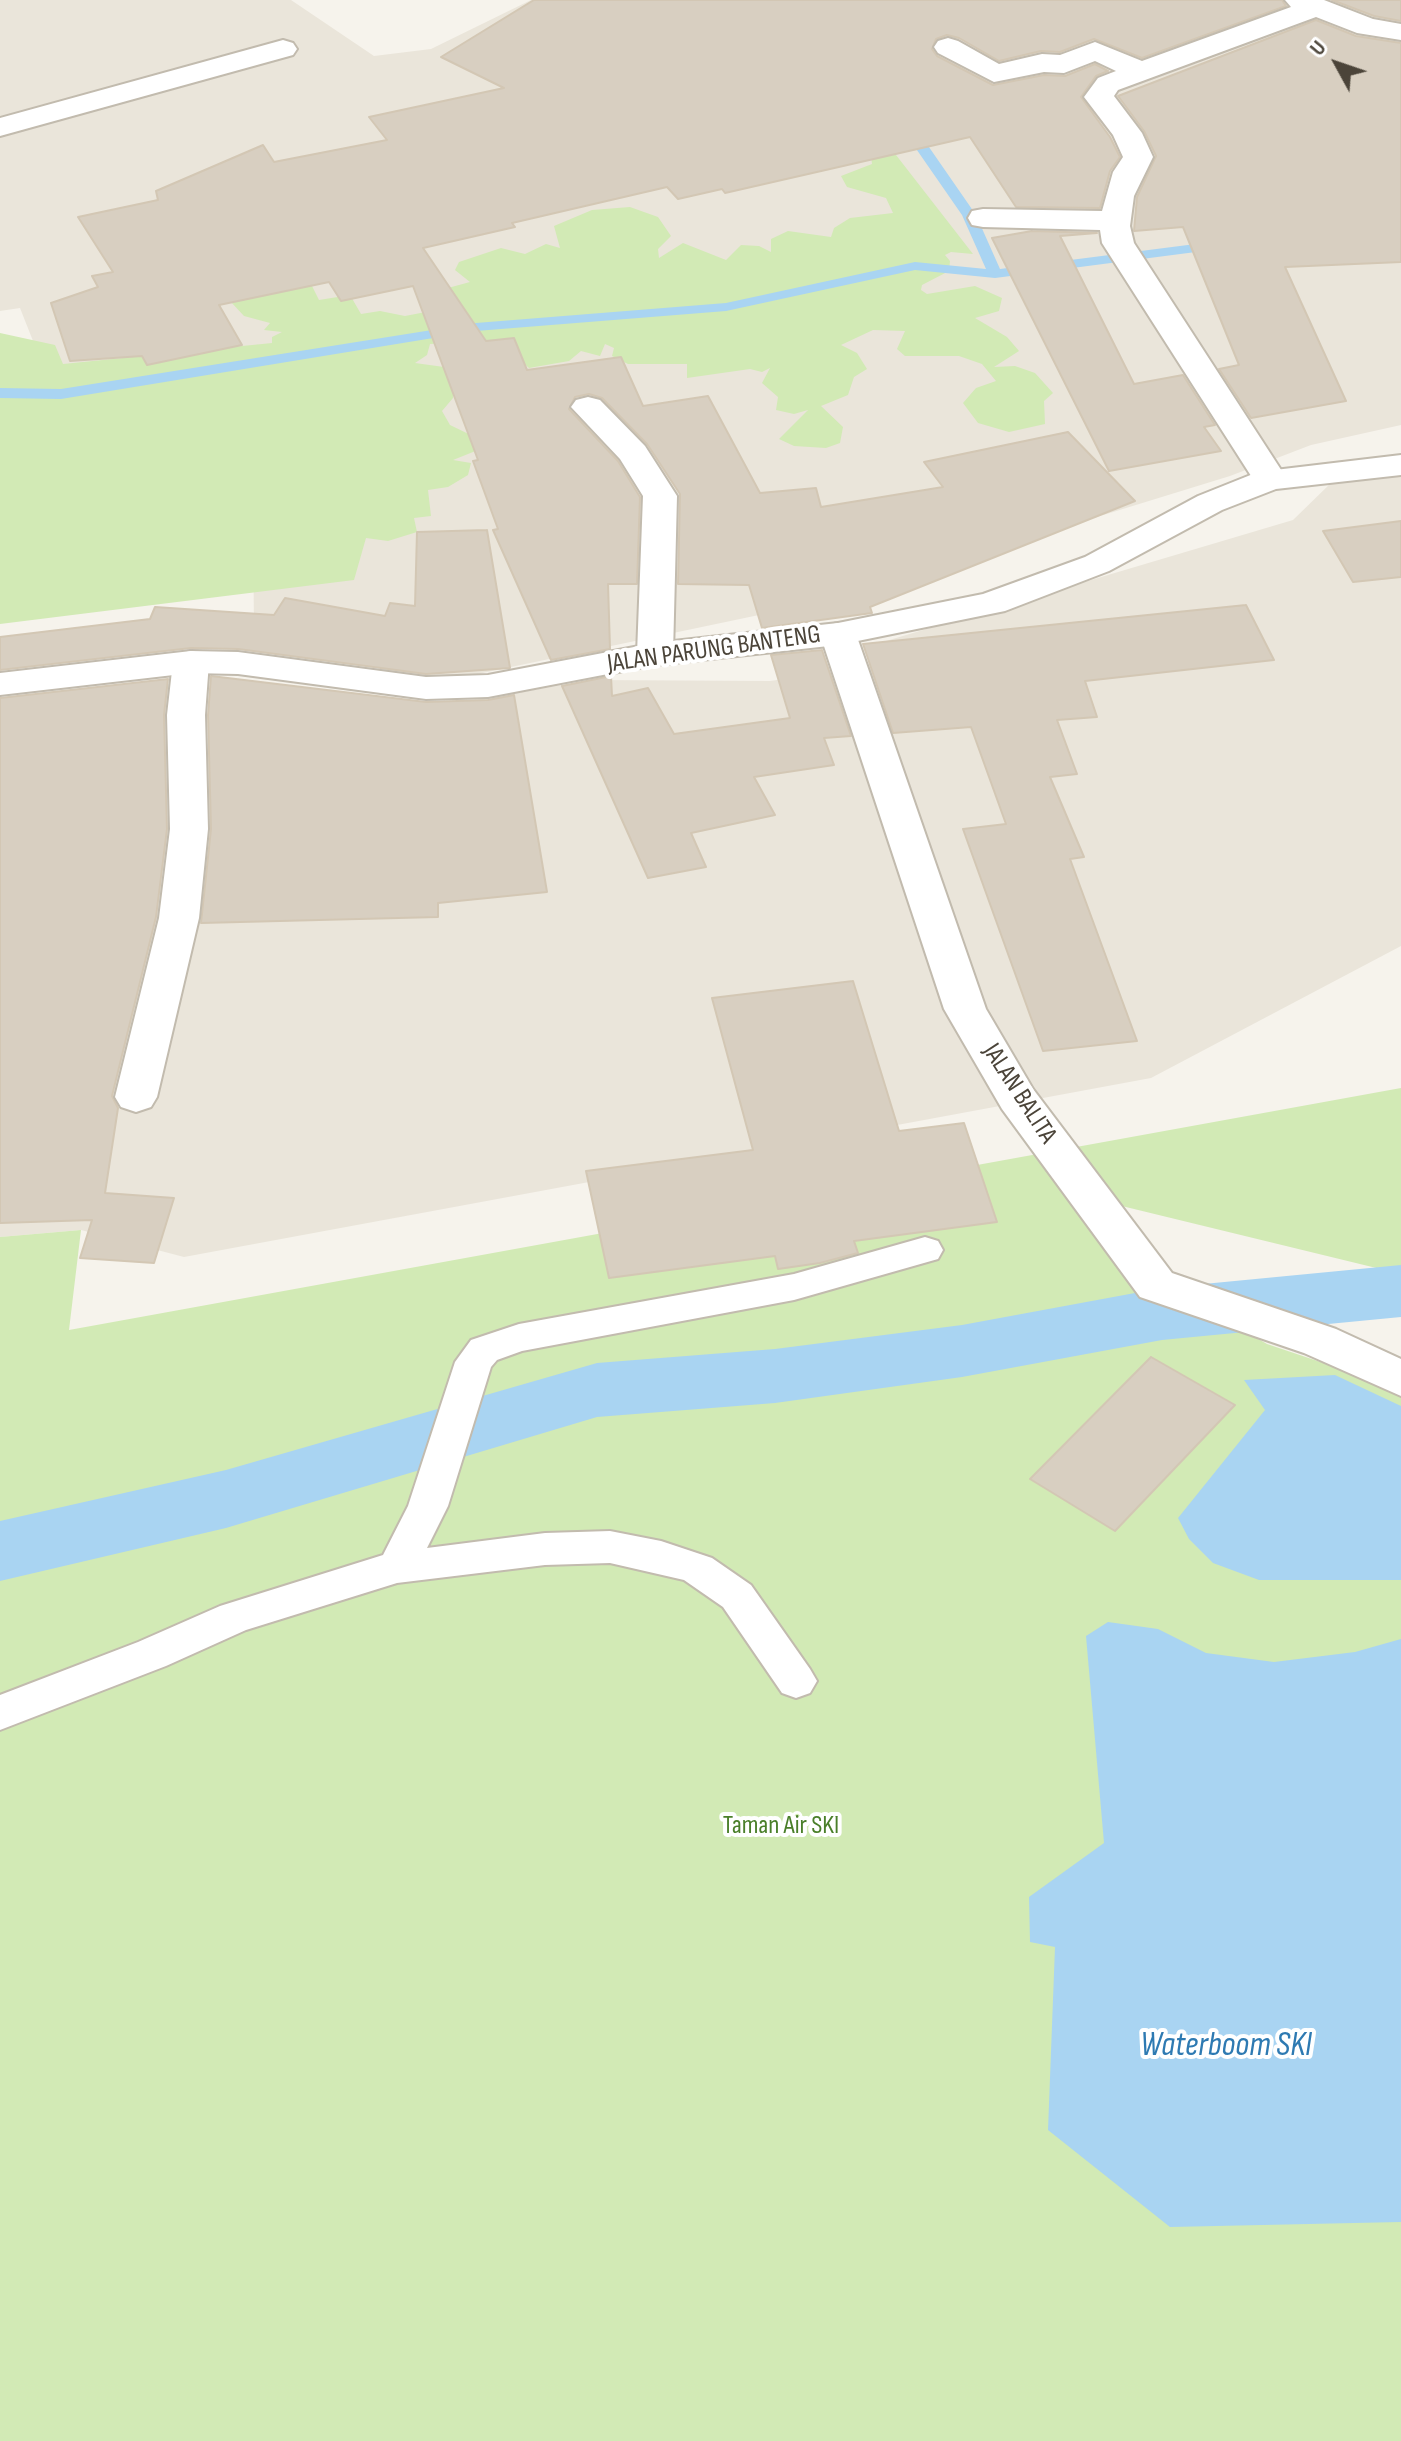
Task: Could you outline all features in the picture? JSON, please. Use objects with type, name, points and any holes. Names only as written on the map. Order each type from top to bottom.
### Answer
[{"type":"street","points":[[1270,479],[1122,244],[1124,183],[1138,157],[1127,133],[1099,97],[1101,90],[1108,84],[1308,4],[1367,27],[1401,32]]},
{"type":"street","points":[[948,47],[994,73],[1013,72],[1042,63],[1064,64],[1095,51],[1142,72]]},
{"type":"street","points":[[0,127],[283,49]]},
{"type":"street","points":[[983,218],[1122,244]]},
{"type":"street","points":[[588,407],[633,453],[660,496],[655,654]]},
{"type":"street","name":"JALAN PARUNG BANTENG","points":[[0,684],[191,662],[238,663],[426,688],[488,686],[655,654],[838,634],[992,603],[1097,564],[1210,503],[1270,479],[1401,465]]},
{"type":"street","name":"JALAN BALITA","points":[[838,634],[965,1009],[1017,1099],[1156,1285],[1320,1341],[1401,1379]]},
{"type":"street","points":[[136,1097],[179,918],[189,829],[186,715],[191,662]]},
{"type":"lane","points":[[397,1567],[428,1506],[474,1362],[484,1350],[519,1338],[794,1287],[925,1250]]},
{"type":"lane","points":[[0,1713],[152,1654],[234,1617],[397,1567],[545,1549],[610,1547],[661,1557],[698,1569],[737,1596],[796,1681]]},
{"type":"shaded area","points":[[0,0],[291,0],[374,56],[431,49],[531,0],[1401,0],[1401,425],[1311,445],[1230,476],[821,602],[430,684],[254,630],[253,525],[48,379],[20,308],[0,311]]},
{"type":"shaded area","points":[[1401,476],[1401,946],[1151,1078],[184,1257],[81,1230],[0,1237],[0,700],[181,683],[208,752],[395,764],[448,705],[590,680],[770,681],[866,667],[886,641],[1293,520],[1333,481]]},
{"type":"green space","points":[[867,125],[889,146],[973,254],[951,252],[945,255],[950,261],[949,271],[922,285],[921,290],[927,294],[975,286],[1002,298],[999,311],[975,318],[1007,337],[1019,351],[994,367],[1015,366],[1035,373],[1053,393],[1044,401],[1045,424],[1009,432],[978,423],[963,403],[976,388],[996,381],[982,364],[959,356],[905,356],[897,349],[905,331],[873,330],[841,345],[857,353],[867,369],[854,377],[848,395],[821,406],[843,427],[840,443],[826,448],[794,446],[779,439],[808,410],[794,414],[776,410],[778,397],[762,383],[770,368],[762,372],[750,369],[687,378],[687,364],[628,364],[612,356],[614,348],[605,344],[600,356],[581,351],[569,361],[529,368],[518,358],[464,342],[430,344],[427,355],[415,363],[444,367],[453,376],[453,398],[442,411],[450,425],[481,440],[478,450],[453,460],[471,463],[468,475],[448,487],[428,490],[431,516],[414,518],[417,532],[388,541],[366,538],[354,580],[0,624],[0,333],[55,345],[63,364],[272,343],[272,337],[282,332],[264,330],[270,323],[244,316],[231,302],[310,282],[319,300],[350,295],[361,314],[380,311],[405,316],[436,310],[448,288],[470,282],[455,270],[459,262],[501,248],[525,254],[546,244],[560,248],[554,226],[592,210],[630,207],[658,217],[671,236],[658,249],[659,258],[683,243],[726,260],[741,245],[759,246],[771,252],[771,239],[788,231],[831,237],[834,228],[850,218],[893,213],[886,198],[847,187],[841,176],[872,164]]},
{"type":"green space","name":"Taman Air SKI","points":[[1401,1088],[1401,1274],[1093,1199],[1163,1283],[1267,1344],[1401,1389],[1401,2441],[0,2441],[0,1237],[81,1230],[69,1330]]},
{"type":"water","points":[[1335,1375],[1401,1406],[1401,1580],[1259,1580],[1213,1563],[1189,1539],[1178,1518],[1265,1410],[1244,1380]]},
{"type":"water","name":"Waterboom SKI","points":[[1108,1622],[1158,1629],[1206,1653],[1274,1662],[1355,1652],[1401,1639],[1401,2222],[1170,2227],[1048,2130],[1055,1947],[1030,1942],[1029,1897],[1104,1843],[1086,1636]]},
{"type":"building","points":[[534,0],[1282,0],[1286,6],[1142,58],[1094,39],[1060,52],[1041,51],[999,61],[959,38],[947,35],[936,39],[932,49],[937,56],[993,85],[1044,75],[1065,76],[1095,64],[1108,71],[1096,76],[1081,97],[1110,137],[1120,157],[1110,171],[1100,208],[1016,207],[970,137],[725,193],[722,189],[678,199],[667,187],[512,223],[515,227],[423,248],[486,341],[514,338],[527,370],[621,357],[643,406],[708,396],[760,493],[816,488],[821,507],[943,487],[924,462],[1068,432],[1135,501],[870,607],[872,613],[762,628],[749,585],[678,584],[680,494],[647,444],[602,398],[589,394],[575,397],[569,409],[618,461],[640,497],[637,584],[608,584],[610,649],[551,660],[493,530],[498,529],[473,461],[478,460],[413,286],[341,301],[329,282],[219,305],[242,345],[147,365],[142,356],[70,361],[51,303],[98,287],[92,276],[113,272],[78,217],[158,200],[156,191],[263,145],[274,162],[387,140],[369,117],[504,88],[441,57]]},
{"type":"building","points":[[1332,0],[1401,0],[1401,21],[1374,16]]},
{"type":"building","points":[[1316,20],[1356,36],[1401,43],[1401,262],[1285,267],[1346,401],[1251,418],[1219,369],[1239,365],[1183,227],[1134,231],[1137,197],[1156,156],[1144,131],[1118,96]]},
{"type":"building","points":[[1032,231],[1097,233],[1060,236],[1134,384],[1183,375],[1215,425],[1204,427],[1221,451],[1109,471],[992,238]]},
{"type":"building","points":[[1401,521],[1401,577],[1353,582],[1323,531]]},
{"type":"building","points":[[487,530],[510,668],[426,674],[238,649],[191,648],[0,670],[0,637],[150,619],[155,607],[274,615],[285,598],[385,616],[390,603],[415,606],[417,532]]},
{"type":"building","points":[[1246,605],[1274,660],[1085,681],[1097,717],[1057,720],[1077,774],[1050,777],[1084,857],[1070,859],[1137,1041],[1043,1051],[963,829],[1006,824],[971,727],[893,733],[863,644]]},
{"type":"building","points":[[822,650],[851,736],[824,738],[834,765],[754,777],[775,815],[691,833],[706,867],[648,878],[562,686],[611,676],[612,696],[648,688],[674,734],[790,718],[771,655]]},
{"type":"building","points":[[211,676],[426,702],[488,700],[514,695],[547,892],[438,903],[438,917],[201,923],[211,829],[208,715]]},
{"type":"building","points":[[168,679],[164,715],[167,829],[156,917],[112,1096],[118,1108],[105,1193],[174,1198],[154,1263],[80,1258],[92,1220],[0,1223],[0,698]]},
{"type":"building","points":[[853,981],[899,1131],[964,1123],[997,1222],[854,1241],[858,1253],[820,1263],[778,1269],[775,1256],[609,1278],[586,1171],[753,1150],[712,998]]},
{"type":"building","points":[[1151,1357],[1235,1405],[1115,1531],[1030,1479]]},
{"type":"waterway","points":[[908,127],[969,215],[995,274]]},
{"type":"waterway","points":[[995,274],[1219,245]]},
{"type":"waterway","points":[[0,393],[61,394],[476,327],[726,307],[915,266],[995,274]]},
{"type":"waterway","points":[[0,1551],[226,1499],[597,1390],[775,1376],[962,1351],[1162,1314],[1401,1291]]}]
